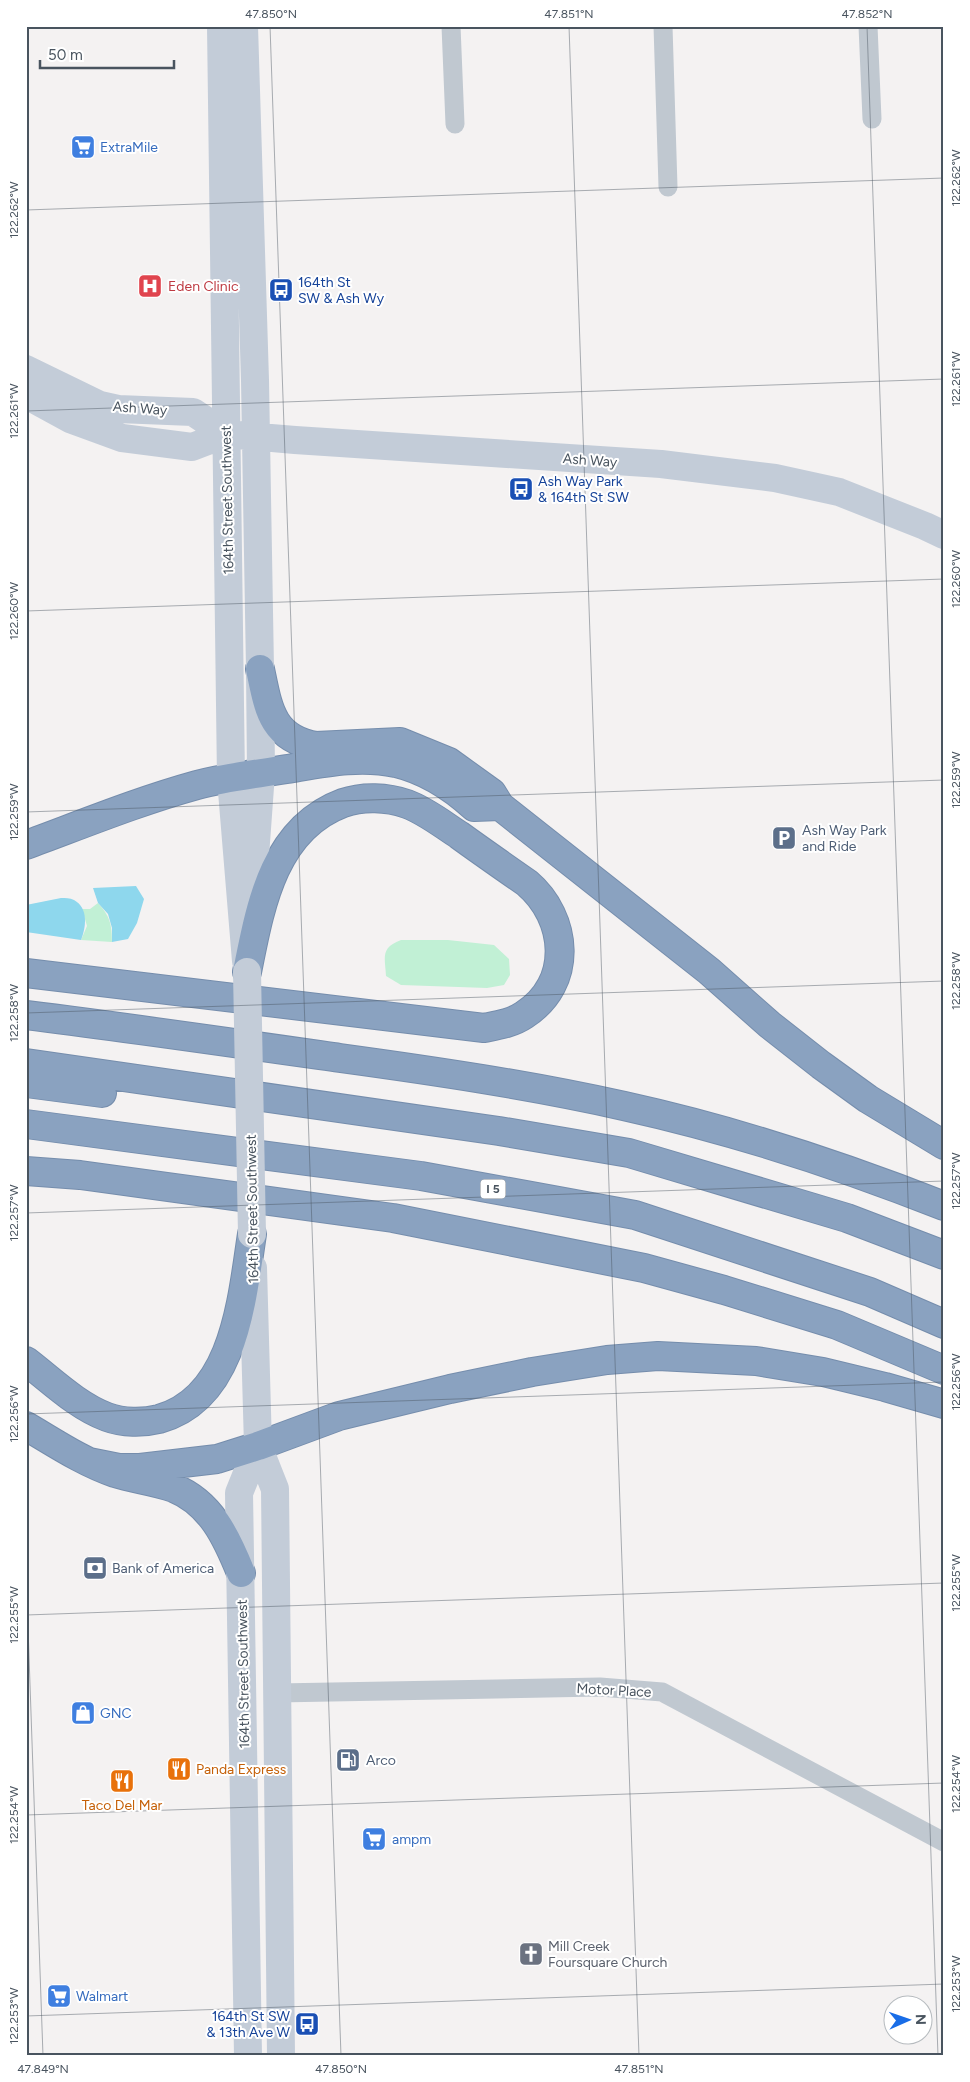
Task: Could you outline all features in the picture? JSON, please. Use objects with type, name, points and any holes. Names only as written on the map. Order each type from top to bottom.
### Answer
[{"type":"highway","points":[[260,668],[268,708],[278,726],[288,736],[305,744],[316,746],[400,742],[449,762],[492,793],[500,806],[709,971],[770,1025],[821,1065],[868,1099],[944,1146]]},
{"type":"highway","points":[[26,845],[199,784],[324,763],[363,759],[396,763],[420,772],[454,790],[474,807],[500,806]]},
{"type":"highway","points":[[26,972],[484,1028],[509,1023],[535,1006],[546,993],[555,975],[560,944],[558,928],[549,906],[527,883],[426,813],[406,804],[388,799],[368,798],[330,808],[313,818],[298,832],[284,851],[266,894],[255,930],[247,972]]},
{"type":"highway","points":[[26,1015],[451,1074],[615,1104],[712,1128],[797,1152],[944,1206]]},
{"type":"highway","points":[[26,1063],[499,1130],[628,1153],[847,1218],[944,1254]]},
{"type":"highway","points":[[26,1083],[488,1143],[658,1176],[814,1221],[944,1271]]},
{"type":"highway","name":"I 5","points":[[26,1124],[421,1176],[634,1215],[870,1292],[944,1324]]},
{"type":"highway","points":[[26,1171],[80,1175],[393,1218],[644,1268],[724,1290],[837,1325],[944,1370]]},
{"type":"highway","points":[[26,1361],[86,1407],[107,1417],[123,1421],[141,1421],[161,1418],[179,1412],[190,1405],[204,1391],[223,1364],[243,1291],[252,1234]]},
{"type":"highway","points":[[89,1462],[119,1468],[140,1468],[217,1459],[339,1416],[450,1389],[542,1370],[607,1360],[658,1356],[689,1356],[766,1362],[850,1378],[944,1404]]},
{"type":"highway","points":[[26,1426],[89,1462],[115,1473],[173,1488],[187,1495],[204,1507],[214,1518],[226,1539],[241,1573]]},
{"type":"main road","name":"164th Street Southwest","points":[[220,26],[231,779],[247,972],[258,1446],[275,1489],[281,2056]]},
{"type":"main road","name":"164th Street Southwest","points":[[244,26],[256,437],[261,773],[247,972]]},
{"type":"main road","name":"Ash Way","points":[[26,369],[100,405],[118,408],[193,412],[226,434]]},
{"type":"main road","name":"Ash Way","points":[[26,395],[70,420],[122,438],[192,446],[226,434],[661,464],[775,478],[840,492],[944,535]]},
{"type":"main road","name":"164th Street Southwest","points":[[248,2056],[239,1493],[258,1446]]},
{"type":"street","points":[[451,26],[455,124]]},
{"type":"street","points":[[663,26],[668,187]]},
{"type":"street","points":[[868,26],[872,119]]},
{"type":"street","name":"Motor Place","points":[[277,1693],[600,1687],[662,1692],[944,1842]]},
{"type":"green space","points":[[98,903],[110,921],[112,942],[81,940],[87,926],[82,909],[90,909]]},
{"type":"green space","points":[[401,940],[448,940],[494,945],[509,959],[510,975],[504,985],[487,988],[401,985],[386,976],[385,954],[390,946]]},
{"type":"water","points":[[136,886],[144,899],[137,923],[128,939],[112,942],[112,928],[108,914],[98,903],[93,888]]},
{"type":"water","points":[[61,898],[74,900],[82,908],[85,924],[81,940],[26,932],[26,905]]},
{"type":"place","name":"ExtraMile","points":[[83,147]]},
{"type":"place","name":"Eden Clinic","points":[[150,286]]},
{"type":"place","name":"164th St SW & Ash Wy","points":[[281,290]]},
{"type":"place","name":"Ash Way Park & 164th St SW","points":[[521,489]]},
{"type":"place","name":"Ash Way Park and Ride","points":[[784,838]]},
{"type":"place","name":"Bank of America","points":[[95,1568]]},
{"type":"place","name":"GNC","points":[[83,1713]]},
{"type":"place","name":"Arco","points":[[348,1760]]},
{"type":"place","name":"Panda Express","points":[[179,1769]]},
{"type":"place","name":"Taco Del Mar","points":[[122,1781]]},
{"type":"place","name":"ampm","points":[[374,1839]]},
{"type":"place","name":"Mill Creek Foursquare Church","points":[[531,1954]]},
{"type":"place","name":"Walmart","points":[[59,1996]]},
{"type":"place","name":"164th St SW & 13th Ave W","points":[[307,2024]]}]
